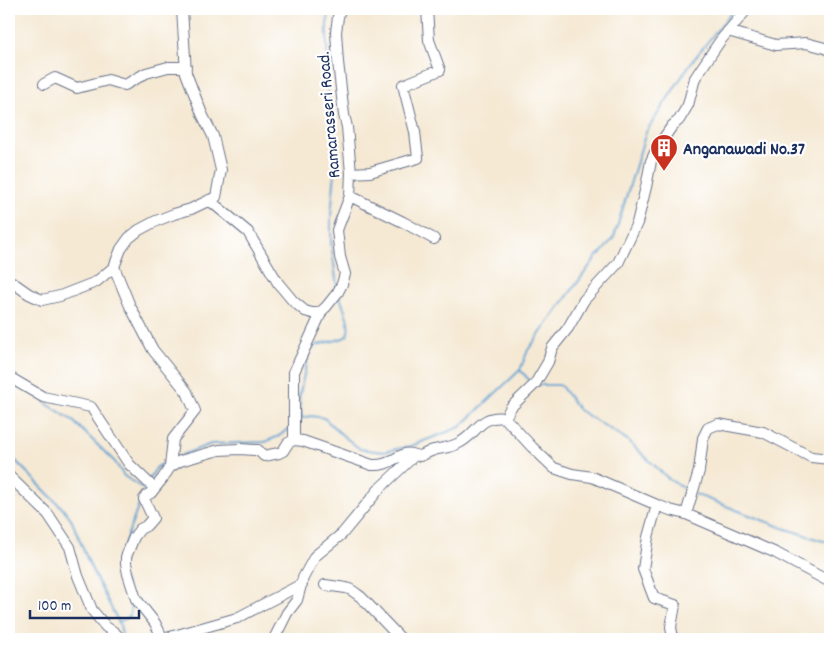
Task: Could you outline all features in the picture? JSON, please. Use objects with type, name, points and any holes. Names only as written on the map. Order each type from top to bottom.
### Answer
[{"type":"street","points":[[9,280],[29,294],[42,300],[60,296],[96,282],[114,267],[121,249],[128,238],[139,230],[156,221],[191,209],[216,197],[221,170],[213,136],[186,73],[182,9]]},
{"type":"street","name":"Ramarasseri Road.","points":[[294,440],[294,372],[322,311],[340,288],[345,276],[339,251],[337,230],[350,196],[351,173],[338,62],[336,32],[340,9]]},
{"type":"street","points":[[351,173],[370,172],[418,158],[415,132],[404,86],[440,70],[429,40],[427,9]]},
{"type":"street","points":[[505,418],[511,407],[534,385],[548,362],[552,348],[568,328],[584,300],[617,265],[637,223],[651,161],[657,148],[688,105],[695,78],[728,31],[747,9]]},
{"type":"street","points":[[728,31],[776,45],[806,43],[830,51]]},
{"type":"street","points":[[44,84],[55,78],[77,88],[108,80],[125,85],[146,73],[168,67],[186,67]]},
{"type":"street","points":[[350,196],[434,240]]},
{"type":"street","points":[[209,200],[248,232],[278,283],[293,301],[308,312],[322,311]]},
{"type":"street","points":[[114,267],[130,306],[154,350],[187,392],[195,411],[173,439],[170,467],[144,501],[153,518],[134,537],[126,558],[128,574],[136,599],[155,623],[163,639],[236,618],[302,584]]},
{"type":"street","points":[[9,376],[44,397],[91,407],[129,464],[154,488]]},
{"type":"street","points":[[170,467],[180,461],[219,450],[258,450],[264,456],[279,453],[284,451],[288,443],[294,440],[312,444],[372,465],[382,466],[408,453],[420,456],[433,450],[457,444],[468,438],[479,425],[488,420],[495,417],[505,418],[532,448],[554,468],[572,474],[592,477],[657,505],[686,514],[776,553],[830,582]]},
{"type":"street","points":[[686,514],[699,471],[703,438],[708,428],[718,424],[763,432],[811,457],[830,459]]},
{"type":"street","points":[[274,639],[287,613],[297,600],[303,578],[315,556],[342,534],[380,488],[415,455]]},
{"type":"street","points":[[9,476],[54,522],[70,547],[78,576],[92,610],[106,627],[121,639]]},
{"type":"street","points":[[657,505],[648,537],[643,568],[654,598],[675,605],[671,626],[672,639]]},
{"type":"street","points":[[325,585],[336,588],[348,588],[361,597],[400,639]]},
{"type":"waterway","points":[[330,9],[327,24],[326,68],[333,118],[336,161],[331,215],[331,242],[337,287]]},
{"type":"waterway","points":[[298,422],[302,418],[311,416],[324,418],[360,449],[383,452],[411,446],[460,427],[520,370],[528,350],[597,256],[614,237],[646,132],[690,64],[734,9]]},
{"type":"waterway","points":[[302,418],[299,398],[309,351],[317,345],[347,336],[348,320],[340,296]]},
{"type":"waterway","points":[[520,370],[532,383]]},
{"type":"waterway","points":[[538,385],[561,386],[579,410],[626,439],[670,480],[689,491]]},
{"type":"waterway","points":[[44,402],[72,420],[115,462],[124,476],[145,490]]},
{"type":"waterway","points":[[182,455],[211,444],[265,442],[279,436],[289,428]]},
{"type":"waterway","points":[[9,454],[71,519],[91,568],[120,625],[122,635]]},
{"type":"waterway","points":[[149,479],[157,467],[167,462]]},
{"type":"waterway","points":[[695,494],[783,528],[823,541],[830,541]]},
{"type":"waterway","points":[[124,550],[125,542],[140,502]]},
{"type":"waterway","points":[[118,622],[127,618],[130,612],[124,579]]},
{"type":"place","name":"Anganawadi No.37","points":[[664,172]]}]
